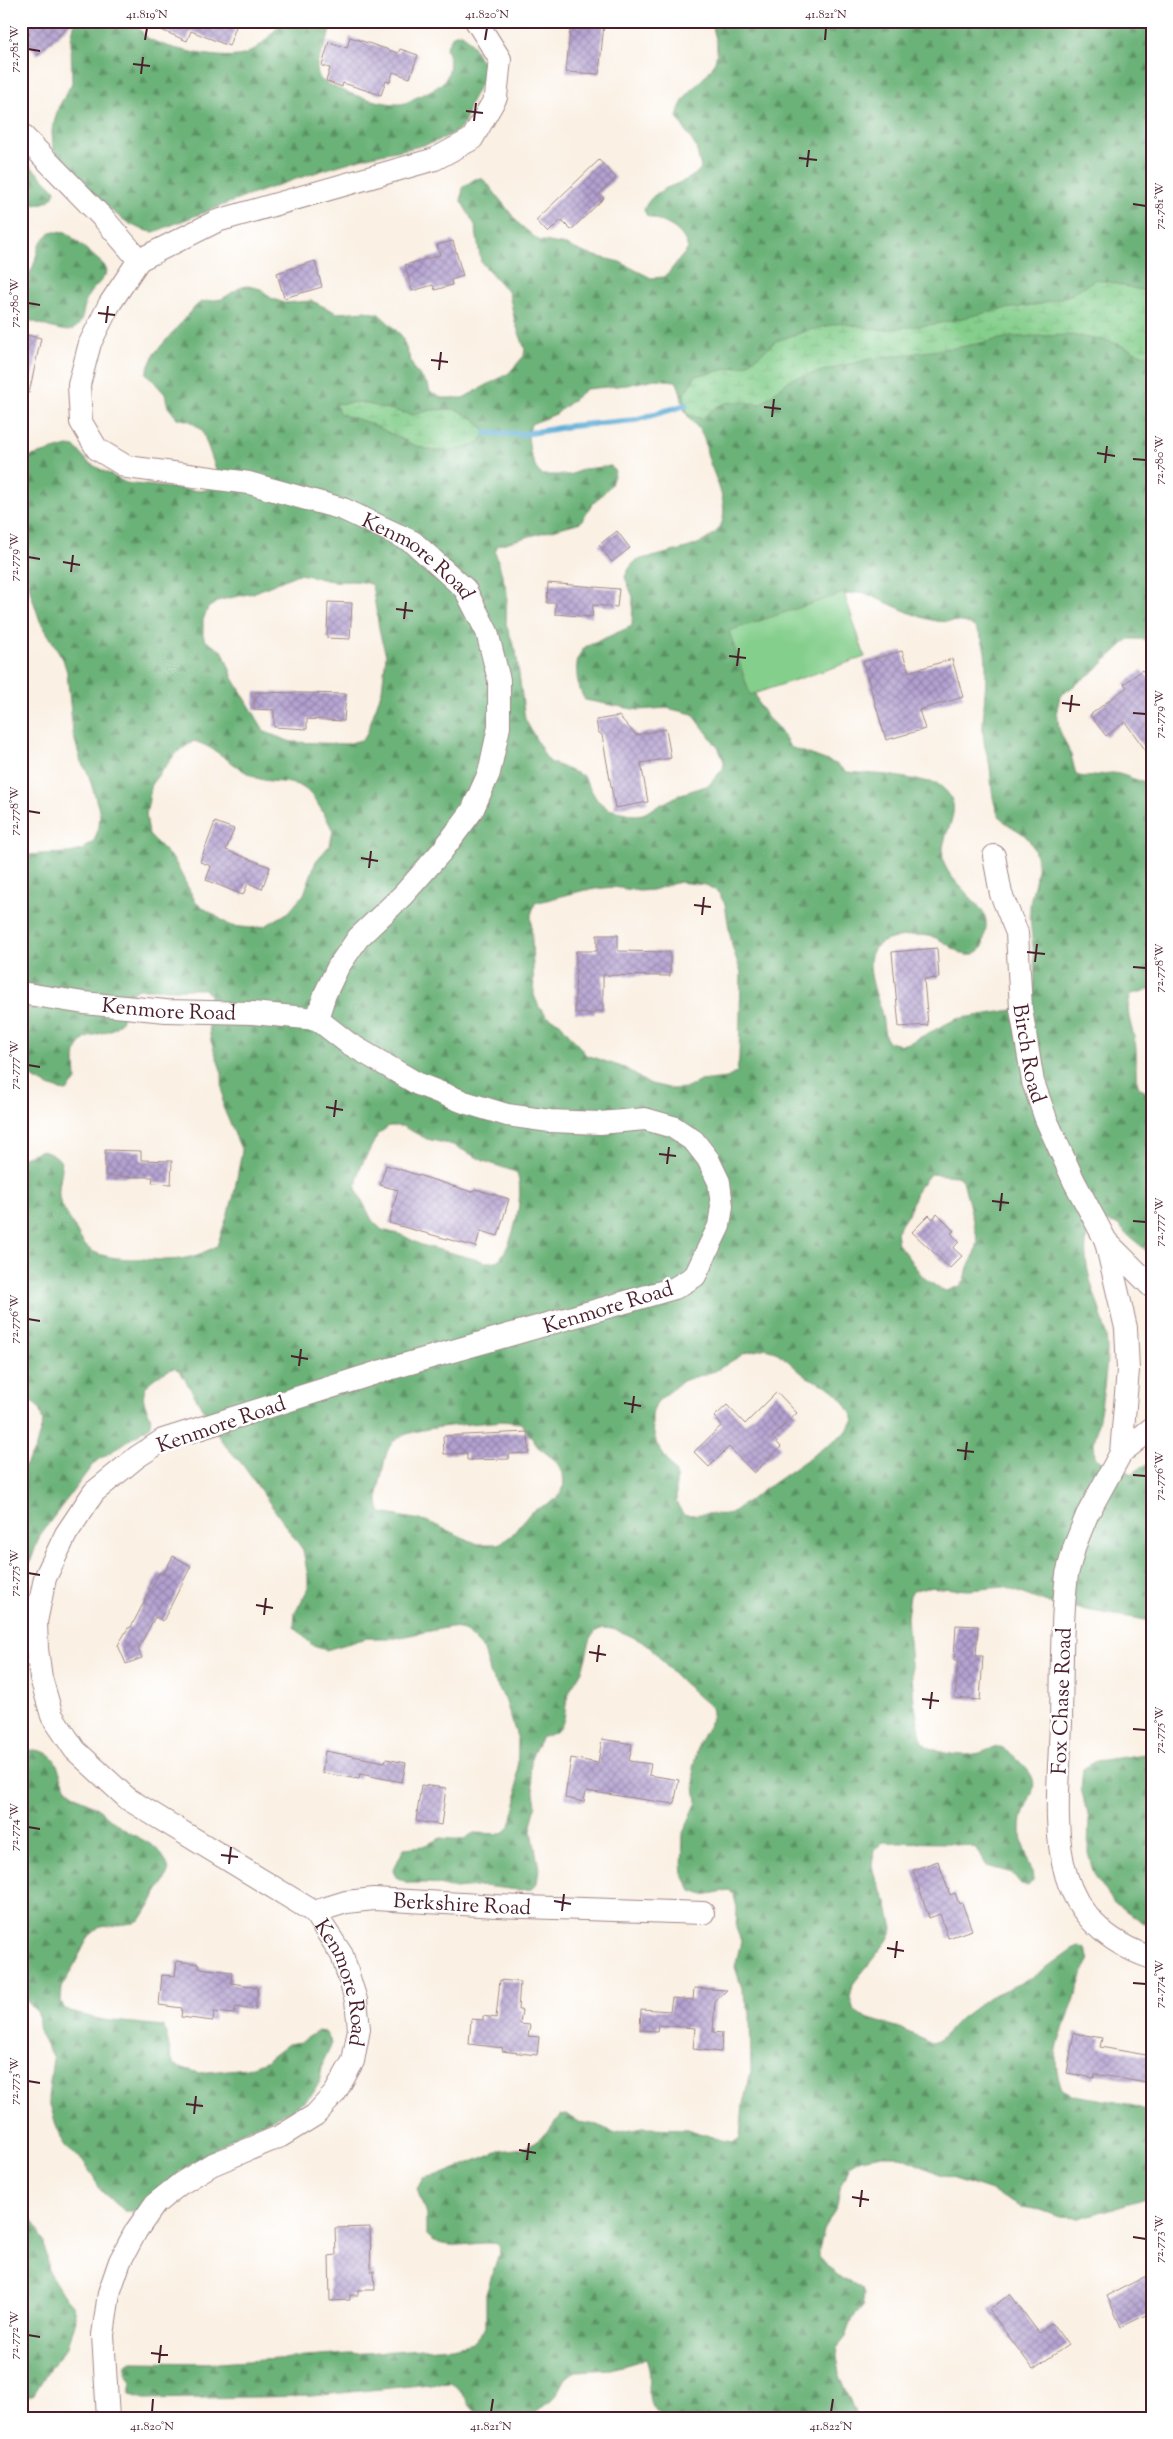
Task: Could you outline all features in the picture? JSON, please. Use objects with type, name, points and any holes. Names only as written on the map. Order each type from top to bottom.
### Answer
[{"type":"street","points":[[21,134],[104,219],[139,260],[217,222],[435,159],[472,140],[496,97],[500,59],[476,21]]},
{"type":"street","name":"Kenmore Road","points":[[139,260],[109,306],[90,343],[79,385],[81,422],[97,449],[127,467],[249,483],[343,509],[413,542],[464,589],[487,632],[499,680],[499,727],[489,773],[472,811],[442,851],[403,895],[358,938],[338,967],[325,994],[317,1019]]},
{"type":"street","name":"Birch Road","points":[[994,856],[1001,894],[1017,933],[1020,1009],[1033,1082],[1046,1120],[1066,1164],[1106,1241],[1126,1328],[1128,1370],[1121,1453]]},
{"type":"street","name":"Kenmore Road","points":[[21,993],[84,1003],[166,1011],[252,1013],[317,1019],[348,1044],[418,1084],[464,1102],[507,1115],[550,1121],[600,1123],[645,1119],[673,1127],[694,1141],[708,1159],[719,1182],[722,1206],[719,1226],[695,1276],[675,1288],[382,1371],[163,1440],[137,1457],[94,1492],[66,1534],[45,1578],[36,1622],[41,1678],[52,1716],[75,1750],[128,1799],[314,1912],[342,1955],[356,2000],[359,2029],[353,2061],[335,2093],[315,2115],[281,2136],[211,2165],[180,2184],[155,2204],[136,2230],[120,2261],[109,2293],[103,2335],[108,2418]]},
{"type":"street","name":"Birch Road","points":[[1106,1241],[1152,1287]]},
{"type":"street","name":"Fox Chase Road","points":[[1152,1428],[1121,1453],[1087,1515],[1075,1545],[1067,1574],[1058,1823],[1063,1870],[1078,1903],[1087,1917],[1112,1938],[1138,1953],[1152,1958]]},
{"type":"street","name":"Berkshire Road","points":[[314,1912],[346,1902],[374,1899],[497,1906],[703,1913]]},
{"type":"green space","points":[[75,21],[135,21],[149,39],[158,43],[198,53],[237,56],[252,51],[283,21],[333,21],[319,58],[317,66],[318,75],[321,80],[337,88],[380,102],[406,103],[441,84],[446,79],[450,66],[446,48],[453,35],[460,33],[468,39],[484,65],[485,70],[464,123],[454,133],[438,141],[371,156],[308,175],[154,232],[140,229],[127,222],[101,201],[56,153],[53,146],[52,131],[58,108],[72,83],[71,40]]},
{"type":"green space","points":[[710,21],[1152,21],[1152,643],[1142,639],[1129,639],[1094,671],[1060,696],[1057,709],[1059,729],[1071,755],[1076,775],[1090,777],[1113,773],[1137,780],[1152,781],[1152,989],[1132,994],[1128,1007],[1136,1049],[1137,1083],[1139,1088],[1152,1095],[1152,1258],[1119,1225],[1106,1222],[1088,1230],[1086,1261],[1106,1334],[1107,1349],[1101,1408],[1094,1443],[1095,1457],[1100,1461],[1132,1474],[1152,1460],[1152,1621],[1050,1604],[1004,1587],[968,1590],[927,1587],[915,1590],[910,1595],[907,1617],[914,1701],[922,1742],[932,1749],[962,1755],[1001,1747],[1007,1750],[1030,1773],[1034,1787],[1022,1818],[1021,1836],[1033,1881],[1028,1886],[1021,1884],[1012,1873],[987,1866],[975,1848],[969,1846],[949,1843],[883,1842],[874,1852],[872,1865],[875,1878],[887,1902],[893,1929],[887,1941],[853,1984],[850,1997],[854,2011],[869,2019],[899,2028],[932,2043],[939,2041],[960,2019],[989,1997],[1032,1978],[1072,1949],[1079,1946],[1085,1949],[1089,1961],[1082,1975],[1056,2053],[1058,2075],[1062,2089],[1074,2095],[1128,2104],[1152,2112],[1152,2196],[1080,2218],[1060,2217],[1041,2210],[1021,2207],[989,2190],[942,2175],[896,2155],[882,2155],[861,2159],[849,2166],[841,2185],[837,2205],[824,2230],[819,2256],[837,2276],[862,2289],[864,2295],[862,2308],[853,2318],[846,2337],[837,2348],[836,2354],[839,2374],[858,2418],[664,2418],[651,2405],[649,2398],[650,2376],[646,2359],[612,2369],[576,2371],[570,2374],[565,2378],[554,2398],[537,2410],[534,2418],[500,2419],[477,2412],[450,2382],[311,2396],[144,2399],[131,2395],[131,2382],[125,2372],[126,2365],[132,2362],[219,2363],[452,2347],[473,2342],[486,2327],[486,2294],[500,2250],[497,2244],[488,2243],[441,2244],[426,2234],[426,2215],[417,2189],[423,2178],[443,2174],[499,2151],[526,2148],[549,2131],[560,2115],[567,2114],[578,2122],[597,2125],[616,2133],[642,2128],[688,2129],[721,2140],[734,2142],[740,2138],[743,2104],[751,2072],[750,2013],[735,1967],[741,1941],[736,1928],[737,1908],[734,1895],[729,1890],[704,1895],[691,1891],[682,1873],[683,1833],[697,1802],[693,1768],[699,1743],[712,1719],[712,1712],[710,1706],[676,1676],[651,1648],[624,1633],[611,1629],[602,1629],[596,1631],[592,1636],[582,1670],[569,1693],[561,1726],[551,1734],[542,1737],[532,1755],[530,1770],[536,1805],[531,1826],[539,1869],[537,1883],[532,1889],[518,1890],[484,1886],[456,1889],[429,1883],[408,1883],[396,1877],[393,1871],[404,1848],[423,1846],[441,1838],[462,1840],[474,1833],[500,1834],[510,1826],[517,1800],[518,1740],[505,1699],[491,1676],[484,1650],[464,1630],[450,1627],[395,1638],[367,1638],[326,1650],[313,1646],[294,1627],[295,1613],[308,1589],[308,1576],[303,1550],[242,1464],[223,1443],[180,1371],[174,1368],[158,1376],[148,1384],[145,1389],[144,1401],[151,1419],[149,1427],[94,1463],[40,1535],[23,1582],[21,1593],[21,1472],[35,1450],[43,1422],[39,1408],[28,1398],[21,1396],[21,1158],[43,1150],[53,1154],[61,1163],[59,1197],[80,1238],[89,1249],[95,1253],[111,1257],[172,1260],[198,1255],[217,1246],[233,1199],[242,1151],[223,1107],[222,1073],[211,1041],[209,1028],[210,995],[205,989],[139,989],[134,992],[128,998],[121,1021],[116,1027],[90,1037],[79,1045],[75,1056],[76,1080],[67,1091],[56,1089],[43,1083],[30,1076],[21,1068],[21,855],[69,853],[82,850],[94,841],[99,827],[100,813],[88,773],[81,762],[73,733],[67,672],[63,659],[40,621],[31,594],[21,546],[21,459],[68,446],[75,447],[89,463],[126,483],[201,491],[208,489],[216,469],[202,430],[190,421],[177,418],[168,407],[165,394],[146,373],[154,354],[195,307],[201,302],[222,299],[241,287],[248,286],[261,289],[271,298],[284,303],[312,301],[337,313],[365,311],[379,314],[401,335],[414,369],[428,385],[430,392],[442,398],[463,398],[509,373],[524,356],[525,349],[515,322],[509,293],[481,262],[475,225],[461,201],[463,187],[475,179],[481,178],[519,224],[538,240],[566,245],[587,254],[620,262],[651,278],[665,277],[688,249],[686,242],[673,227],[647,216],[644,210],[655,195],[688,179],[701,168],[696,147],[677,117],[682,103],[689,93],[713,66],[717,55],[716,40]],"holes":[[[655,379],[676,381],[686,413],[704,438],[723,505],[724,515],[721,524],[711,537],[690,547],[638,560],[631,565],[625,577],[633,597],[632,626],[585,647],[578,658],[579,688],[585,700],[638,710],[667,708],[693,714],[719,749],[724,762],[723,769],[709,785],[681,794],[643,814],[635,815],[608,809],[597,800],[583,776],[550,762],[525,719],[516,651],[506,625],[507,592],[495,551],[498,545],[581,522],[591,506],[611,485],[615,472],[611,466],[584,469],[570,475],[542,475],[537,470],[530,452],[528,437],[531,424],[556,414],[586,389],[627,385]],[[298,574],[329,580],[357,581],[372,585],[380,634],[386,655],[382,690],[366,736],[361,740],[347,744],[291,742],[265,732],[233,678],[223,652],[206,641],[203,635],[203,620],[208,608],[220,600],[253,593]],[[862,592],[927,619],[968,623],[976,629],[982,639],[985,652],[986,683],[983,729],[994,804],[1003,820],[1029,840],[1037,862],[1030,908],[1035,975],[1034,988],[1031,1000],[1025,1008],[956,1019],[909,1043],[901,1045],[888,1042],[884,1033],[882,1016],[870,970],[872,952],[877,946],[897,937],[923,935],[936,938],[966,955],[973,954],[983,947],[986,924],[984,914],[951,876],[943,859],[945,838],[952,819],[952,801],[947,792],[936,783],[888,775],[847,772],[836,764],[790,747],[779,729],[767,717],[759,705],[739,646],[836,596]],[[194,741],[203,744],[257,778],[294,784],[309,792],[325,815],[333,831],[330,845],[316,861],[304,894],[289,912],[265,926],[251,928],[231,926],[196,903],[174,860],[149,835],[146,815],[152,783],[177,752]],[[679,882],[706,885],[718,892],[725,904],[732,946],[741,973],[739,1058],[737,1072],[727,1078],[700,1081],[687,1088],[673,1089],[647,1083],[625,1068],[586,1055],[560,1023],[548,1017],[539,1007],[534,995],[531,915],[535,903],[585,890],[613,887],[639,891],[652,890]],[[389,1126],[402,1126],[427,1139],[453,1145],[484,1161],[516,1172],[519,1180],[519,1202],[514,1228],[506,1250],[498,1260],[486,1262],[421,1245],[402,1235],[382,1230],[372,1220],[356,1189],[359,1170],[378,1134]],[[930,1174],[957,1176],[963,1180],[978,1241],[965,1280],[960,1286],[946,1291],[940,1289],[923,1277],[898,1244],[896,1232],[908,1214],[917,1190]],[[767,1348],[783,1357],[807,1377],[835,1391],[846,1404],[854,1420],[846,1432],[731,1513],[683,1514],[676,1502],[676,1474],[657,1445],[652,1426],[652,1414],[657,1402],[682,1381],[715,1371],[745,1353]],[[502,1421],[521,1423],[538,1447],[555,1460],[563,1473],[564,1487],[557,1499],[531,1512],[511,1536],[499,1544],[478,1544],[426,1521],[381,1513],[379,1509],[378,1493],[387,1452],[391,1444],[402,1436],[414,1432]]]},
{"type":"green space","points":[[21,157],[55,190],[53,197],[36,205],[21,197]]},
{"type":"green space","points":[[51,232],[66,232],[104,265],[107,271],[89,294],[79,324],[68,330],[52,328],[21,318],[21,278],[26,276],[32,269],[40,244]]},
{"type":"green space","points":[[1096,279],[1141,290],[1152,289],[1152,358],[1112,342],[1071,335],[1010,337],[961,347],[870,359],[791,379],[761,404],[729,402],[716,407],[702,419],[687,414],[684,394],[695,376],[747,365],[776,341],[809,330],[841,323],[883,330],[936,324],[998,310],[1041,304],[1068,296]]},
{"type":"green space","points":[[359,402],[413,415],[431,410],[455,409],[475,419],[486,433],[478,444],[453,451],[434,451],[416,446],[367,422],[340,414],[335,404]]},
{"type":"green space","points":[[844,593],[865,657],[750,695],[729,631]]},
{"type":"green space","points":[[35,1750],[51,1756],[58,1766],[62,1779],[72,1793],[98,1809],[121,1828],[152,1845],[161,1854],[169,1869],[164,1882],[141,1919],[134,1923],[100,1927],[89,1936],[62,1988],[61,2001],[64,2008],[70,2012],[103,2020],[163,2026],[174,2065],[199,2073],[247,2068],[266,2061],[288,2044],[301,2042],[318,2031],[325,2032],[332,2043],[323,2062],[319,2083],[312,2095],[288,2112],[242,2132],[180,2171],[138,2211],[125,2211],[102,2192],[84,2162],[67,2149],[60,2138],[48,2098],[53,2058],[40,2033],[38,2013],[21,1995],[21,1751]]},
{"type":"green space","points":[[1152,1753],[1152,1928],[1114,1903],[1094,1874],[1088,1853],[1089,1818],[1081,1789],[1083,1769],[1096,1761]]},
{"type":"green space","points":[[21,2203],[39,2230],[44,2243],[48,2271],[63,2295],[73,2306],[76,2320],[68,2347],[49,2369],[34,2394],[21,2400]]},
{"type":"building","points":[[21,21],[74,21],[38,55],[24,40],[30,34],[21,25]]},
{"type":"building","points":[[140,21],[238,21],[229,46],[191,31],[187,41]]},
{"type":"building","points":[[571,21],[604,24],[599,74],[566,72]]},
{"type":"building","points":[[350,37],[398,53],[400,49],[418,55],[410,78],[393,72],[390,82],[386,81],[381,95],[343,83],[342,87],[326,81],[330,68],[322,66],[329,42],[347,48]]},
{"type":"building","points":[[599,160],[616,178],[599,194],[604,198],[571,230],[561,220],[548,233],[536,220]]},
{"type":"building","points":[[453,241],[463,276],[451,280],[452,285],[435,290],[433,285],[412,291],[405,265],[440,255],[437,245]]},
{"type":"building","points":[[315,261],[322,287],[284,298],[277,273]]},
{"type":"building","points":[[21,334],[41,338],[29,393],[21,392]]},
{"type":"building","points":[[617,531],[630,548],[612,562],[599,545]]},
{"type":"building","points":[[548,583],[619,589],[617,607],[593,605],[592,617],[555,614],[556,603],[547,603]]},
{"type":"building","points":[[328,602],[352,603],[350,639],[327,638]]},
{"type":"building","points":[[902,651],[909,672],[952,659],[963,697],[919,710],[925,729],[886,740],[863,662]]},
{"type":"building","points":[[1142,670],[1152,682],[1152,759],[1125,722],[1106,736],[1090,715],[1127,687],[1124,684]]},
{"type":"building","points":[[255,692],[346,694],[344,721],[307,719],[307,729],[274,727],[274,710],[254,709]]},
{"type":"building","points":[[619,716],[636,735],[666,729],[671,758],[641,763],[648,802],[615,808],[602,735],[598,732],[596,720]]},
{"type":"building","points":[[215,822],[234,829],[226,850],[270,867],[262,889],[248,883],[243,895],[206,880],[211,866],[200,862]]},
{"type":"building","points":[[597,935],[618,935],[618,951],[670,952],[670,976],[603,975],[603,1011],[595,1011],[594,1014],[575,1013],[576,951],[597,951]]},
{"type":"building","points":[[937,948],[939,978],[924,979],[928,1025],[899,1027],[892,952]]},
{"type":"building","points":[[105,1150],[141,1151],[141,1160],[172,1161],[171,1184],[152,1183],[153,1177],[105,1176]]},
{"type":"building","points":[[386,1165],[472,1192],[475,1189],[509,1199],[498,1236],[480,1231],[476,1247],[389,1223],[398,1190],[380,1185]]},
{"type":"building","points":[[937,1214],[954,1231],[951,1233],[959,1242],[953,1248],[962,1256],[950,1268],[912,1232],[929,1215],[933,1219]]},
{"type":"building","points":[[777,1392],[797,1413],[772,1437],[781,1447],[754,1473],[729,1447],[709,1467],[694,1452],[722,1425],[714,1417],[727,1405],[745,1424]]},
{"type":"building","points":[[528,1432],[529,1453],[509,1454],[509,1459],[467,1460],[467,1453],[444,1454],[443,1436]]},
{"type":"building","points":[[173,1556],[191,1566],[163,1621],[155,1617],[138,1649],[142,1658],[126,1664],[118,1645],[128,1628],[131,1627],[159,1573],[163,1575]]},
{"type":"building","points":[[956,1625],[978,1626],[976,1656],[983,1656],[980,1700],[955,1698],[958,1660],[954,1660]]},
{"type":"building","points":[[602,1739],[632,1744],[629,1761],[651,1764],[649,1775],[679,1780],[674,1804],[586,1791],[584,1802],[565,1798],[571,1758],[598,1763]]},
{"type":"building","points":[[325,1751],[385,1762],[386,1759],[406,1763],[402,1782],[360,1774],[359,1779],[322,1773]]},
{"type":"building","points":[[421,1785],[446,1788],[441,1825],[416,1821]]},
{"type":"building","points":[[938,1861],[950,1895],[955,1893],[959,1904],[962,1903],[972,1930],[948,1938],[940,1914],[929,1918],[913,1870]]},
{"type":"building","points":[[177,1961],[199,1964],[199,1968],[232,1972],[231,1983],[258,1987],[255,2010],[235,2007],[234,2014],[214,2012],[213,2021],[181,2017],[182,2008],[159,2005],[162,1975],[175,1976]]},
{"type":"building","points":[[500,1980],[520,1982],[518,2010],[522,2010],[520,2024],[530,2025],[528,2036],[539,2037],[537,2055],[502,2051],[503,2048],[469,2044],[471,2019],[483,2020],[483,2016],[496,2018]]},
{"type":"building","points":[[694,1988],[727,1990],[715,2001],[713,2032],[722,2033],[721,2052],[693,2049],[695,2028],[658,2025],[657,2031],[640,2030],[641,2009],[670,2011],[672,1998],[693,2000]]},
{"type":"building","points":[[1074,2033],[1102,2038],[1100,2047],[1152,2056],[1152,2084],[1095,2074],[1094,2078],[1067,2073]]},
{"type":"building","points":[[370,2227],[371,2271],[374,2271],[375,2290],[358,2290],[358,2295],[350,2295],[350,2300],[330,2301],[329,2256],[336,2255],[335,2228]]},
{"type":"building","points":[[1152,2273],[1152,2312],[1121,2327],[1107,2296]]},
{"type":"building","points":[[1010,2294],[1039,2333],[1052,2323],[1068,2345],[1033,2369],[989,2310]]},
{"type":"waterway","points":[[486,433],[525,434],[571,426],[635,420],[686,405]]}]
